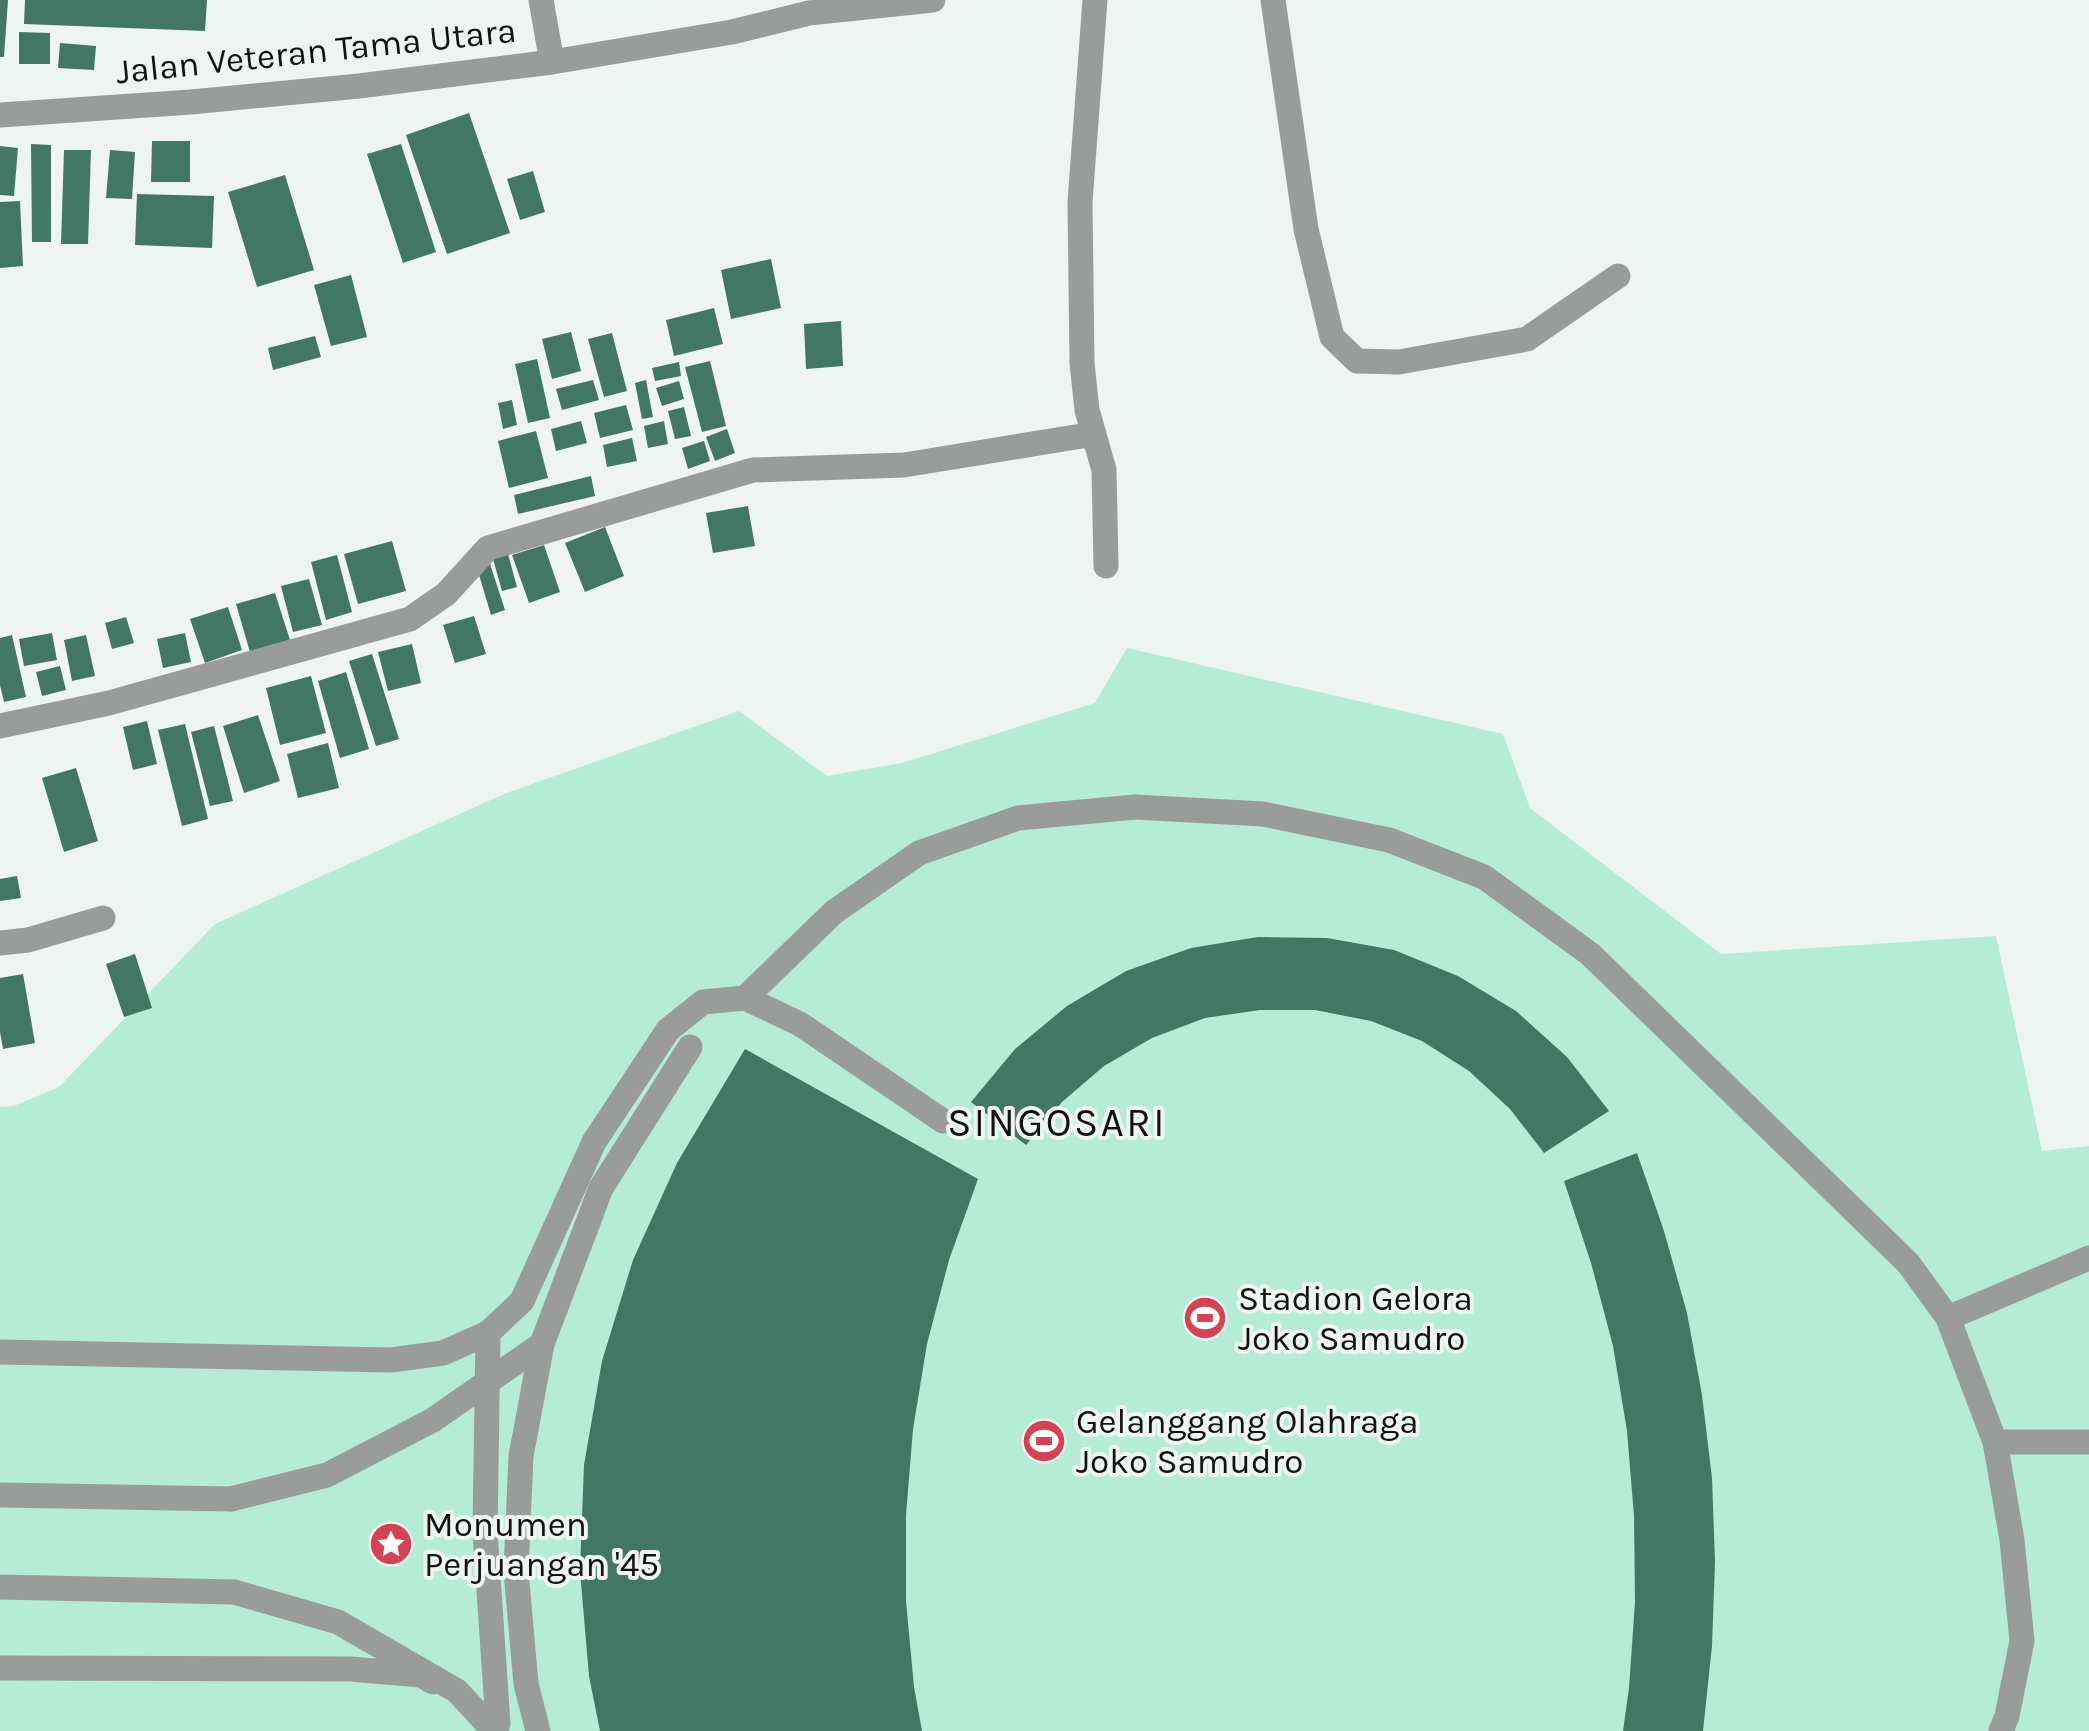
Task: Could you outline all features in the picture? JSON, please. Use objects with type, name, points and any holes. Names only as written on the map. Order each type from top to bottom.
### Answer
[{"type":"street","points":[[541,0],[552,62]]},
{"type":"street","name":"Jalan Veteran Tama Utara","points":[[0,115],[284,94],[552,62],[732,32],[809,14],[933,0]]},
{"type":"street","points":[[1094,0],[1080,202],[1084,390],[1104,470],[1106,566]]},
{"type":"street","points":[[1273,0],[1306,229],[1332,337],[1357,361],[1399,362],[1527,339],[1618,276]]},
{"type":"street","points":[[0,726],[109,703],[410,620],[446,594],[488,548],[753,470],[904,466],[1094,434]]},
{"type":"street","points":[[745,998],[834,912],[919,853],[1018,818],[1135,807],[1263,814],[1389,840],[1484,877],[1590,954],[1908,1263],[1948,1318],[1996,1442],[2012,1540],[2022,1641],[2001,1731]]},
{"type":"street","points":[[0,943],[28,940],[103,918]]},
{"type":"street","points":[[0,1352],[391,1360],[443,1352],[488,1332],[522,1300],[594,1142],[668,1030],[702,1002],[745,998],[800,1024],[943,1121]]},
{"type":"street","points":[[538,1731],[526,1684],[516,1570],[521,1456],[542,1344],[601,1188],[690,1047]]},
{"type":"street","points":[[1948,1318],[2089,1258]]},
{"type":"street","points":[[488,1332],[485,1532],[498,1728]]},
{"type":"street","points":[[0,1495],[232,1498],[327,1475],[433,1420],[542,1344]]},
{"type":"street","points":[[1996,1442],[2089,1442]]},
{"type":"street","points":[[0,1587],[234,1592],[338,1622],[457,1691],[498,1728]]},
{"type":"street","points":[[0,1668],[350,1669],[422,1674],[498,1728]]},
{"type":"green space","name":"Gelanggang Olahraga Joko Samudro","points":[[1127,648],[1503,734],[1530,808],[1721,954],[1996,936],[2042,1151],[2089,1146],[2089,1731],[0,1731],[0,1107],[14,1106],[59,1087],[215,924],[504,794],[739,711],[827,776],[902,763],[1095,703]]},
{"type":"building","points":[[0,0],[8,0],[4,57],[0,57]]},
{"type":"building","points":[[25,0],[207,0],[205,31],[24,24]]},
{"type":"building","points":[[19,32],[50,33],[50,64],[19,64]]},
{"type":"building","points":[[60,43],[96,46],[94,70],[58,68]]},
{"type":"building","points":[[469,113],[510,233],[447,254],[406,135]]},
{"type":"building","points":[[152,141],[190,141],[190,182],[151,182]]},
{"type":"building","points":[[31,144],[51,145],[51,242],[32,242]]},
{"type":"building","points":[[401,144],[436,252],[403,263],[367,154]]},
{"type":"building","points":[[0,146],[18,148],[14,196],[0,195]]},
{"type":"building","points":[[64,150],[91,150],[88,244],[61,244]]},
{"type":"building","points":[[110,150],[135,152],[132,199],[106,198]]},
{"type":"building","points":[[533,171],[545,212],[520,220],[507,179]]},
{"type":"building","points":[[285,175],[314,270],[257,287],[228,192]]},
{"type":"building","points":[[137,194],[214,196],[212,248],[135,245]]},
{"type":"building","points":[[20,201],[23,266],[0,268],[0,202]]},
{"type":"building","points":[[771,259],[781,308],[731,319],[721,270]]},
{"type":"building","points":[[351,275],[367,337],[331,346],[314,285]]},
{"type":"building","points":[[714,308],[723,344],[674,356],[666,320]]},
{"type":"building","points":[[841,321],[843,366],[806,369],[804,324]]},
{"type":"building","points":[[571,332],[581,371],[552,379],[542,339]]},
{"type":"building","points":[[612,333],[627,391],[604,397],[588,339]]},
{"type":"building","points":[[315,336],[321,357],[273,370],[268,348]]},
{"type":"building","points":[[537,359],[550,418],[528,423],[515,364]]},
{"type":"building","points":[[710,361],[726,426],[702,432],[685,367]]},
{"type":"building","points":[[679,362],[681,376],[655,381],[652,368]]},
{"type":"building","points":[[593,380],[599,400],[562,410],[556,389]]},
{"type":"building","points":[[646,380],[653,417],[642,419],[635,383]]},
{"type":"building","points":[[679,381],[684,399],[662,406],[656,388]]},
{"type":"building","points":[[512,400],[517,425],[503,429],[498,403]]},
{"type":"building","points":[[626,405],[633,430],[600,438],[594,413]]},
{"type":"building","points":[[684,407],[691,436],[675,439],[668,411]]},
{"type":"building","points":[[581,421],[587,443],[556,451],[551,429]]},
{"type":"building","points":[[664,421],[668,444],[648,448],[644,426]]},
{"type":"building","points":[[727,429],[735,453],[715,461],[706,437]]},
{"type":"building","points":[[536,431],[548,478],[509,488],[498,441]]},
{"type":"building","points":[[632,438],[637,461],[607,467],[603,445]]},
{"type":"building","points":[[704,441],[710,461],[688,469],[682,448]]},
{"type":"building","points":[[591,476],[595,496],[518,514],[514,495]]},
{"type":"building","points":[[748,506],[755,546],[713,553],[706,513]]},
{"type":"building","points":[[605,527],[624,576],[585,592],[565,543]]},
{"type":"building","points":[[392,541],[406,591],[358,604],[344,554]]},
{"type":"building","points":[[544,545],[560,592],[529,603],[512,555]]},
{"type":"building","points":[[508,554],[517,587],[502,591],[493,559]]},
{"type":"building","points":[[337,555],[352,612],[326,620],[311,562]]},
{"type":"building","points":[[490,564],[505,610],[491,615],[477,568]]},
{"type":"building","points":[[309,579],[322,625],[293,632],[281,586]]},
{"type":"building","points":[[275,593],[290,640],[250,652],[236,604]]},
{"type":"building","points":[[228,607],[242,650],[205,663],[190,619]]},
{"type":"building","points":[[474,616],[486,654],[455,663],[443,625]]},
{"type":"building","points":[[126,617],[134,643],[112,649],[105,623]]},
{"type":"building","points":[[52,633],[57,660],[24,666],[19,639]]},
{"type":"building","points":[[185,633],[191,662],[163,668],[157,639]]},
{"type":"building","points":[[12,635],[26,697],[4,702],[0,638]]},
{"type":"building","points":[[86,635],[95,676],[72,681],[64,640]]},
{"type":"building","points":[[412,644],[421,683],[388,691],[378,652]]},
{"type":"building","points":[[372,654],[399,739],[376,746],[349,661]]},
{"type":"building","points":[[60,666],[66,690],[42,696],[36,672]]},
{"type":"building","points":[[346,672],[369,749],[340,758],[318,681]]},
{"type":"building","points":[[311,676],[326,733],[280,745],[266,688]]},
{"type":"building","points":[[258,715],[280,781],[244,793],[223,726]]},
{"type":"building","points":[[147,721],[157,764],[133,770],[123,727]]},
{"type":"building","points":[[185,724],[208,819],[182,826],[158,730]]},
{"type":"building","points":[[214,726],[233,801],[210,806],[191,732]]},
{"type":"building","points":[[328,743],[339,788],[298,798],[287,754]]},
{"type":"building","points":[[76,768],[98,841],[64,852],[42,778]]},
{"type":"building","points":[[17,876],[21,898],[0,901],[0,879]]},
{"type":"building","points":[[1258,937],[1327,938],[1394,950],[1458,976],[1516,1011],[1567,1057],[1609,1111],[1544,1153],[1510,1109],[1469,1071],[1422,1041],[1371,1021],[1315,1010],[1260,1010],[1205,1018],[1152,1038],[1104,1066],[1062,1102],[1026,1145],[971,1102],[1015,1049],[1067,1006],[1126,971],[1191,948]]},
{"type":"building","points":[[135,954],[152,1008],[124,1017],[106,964]]},
{"type":"building","points":[[23,974],[35,1043],[3,1049],[0,978]]},
{"type":"building","points":[[745,1049],[978,1179],[949,1260],[927,1344],[913,1429],[906,1515],[906,1601],[922,1731],[600,1731],[589,1676],[580,1571],[584,1465],[602,1361],[633,1260],[677,1163]]},
{"type":"building","points":[[1637,1153],[1687,1313],[1712,1478],[1715,1562],[1703,1731],[1623,1731],[1635,1602],[1634,1516],[1627,1431],[1613,1346],[1564,1181]]},
{"type":"place","name":"Stadion Gelora Joko Samudro","points":[[1205,1318]]},
{"type":"place","name":"Gelanggang Olahraga Joko Samudro","points":[[1044,1441]]},
{"type":"place","name":"Monumen Perjuangan '45","points":[[391,1544]]},
{"type":"district","name":"SINGOSARI","points":[[1057,1122]]}]
